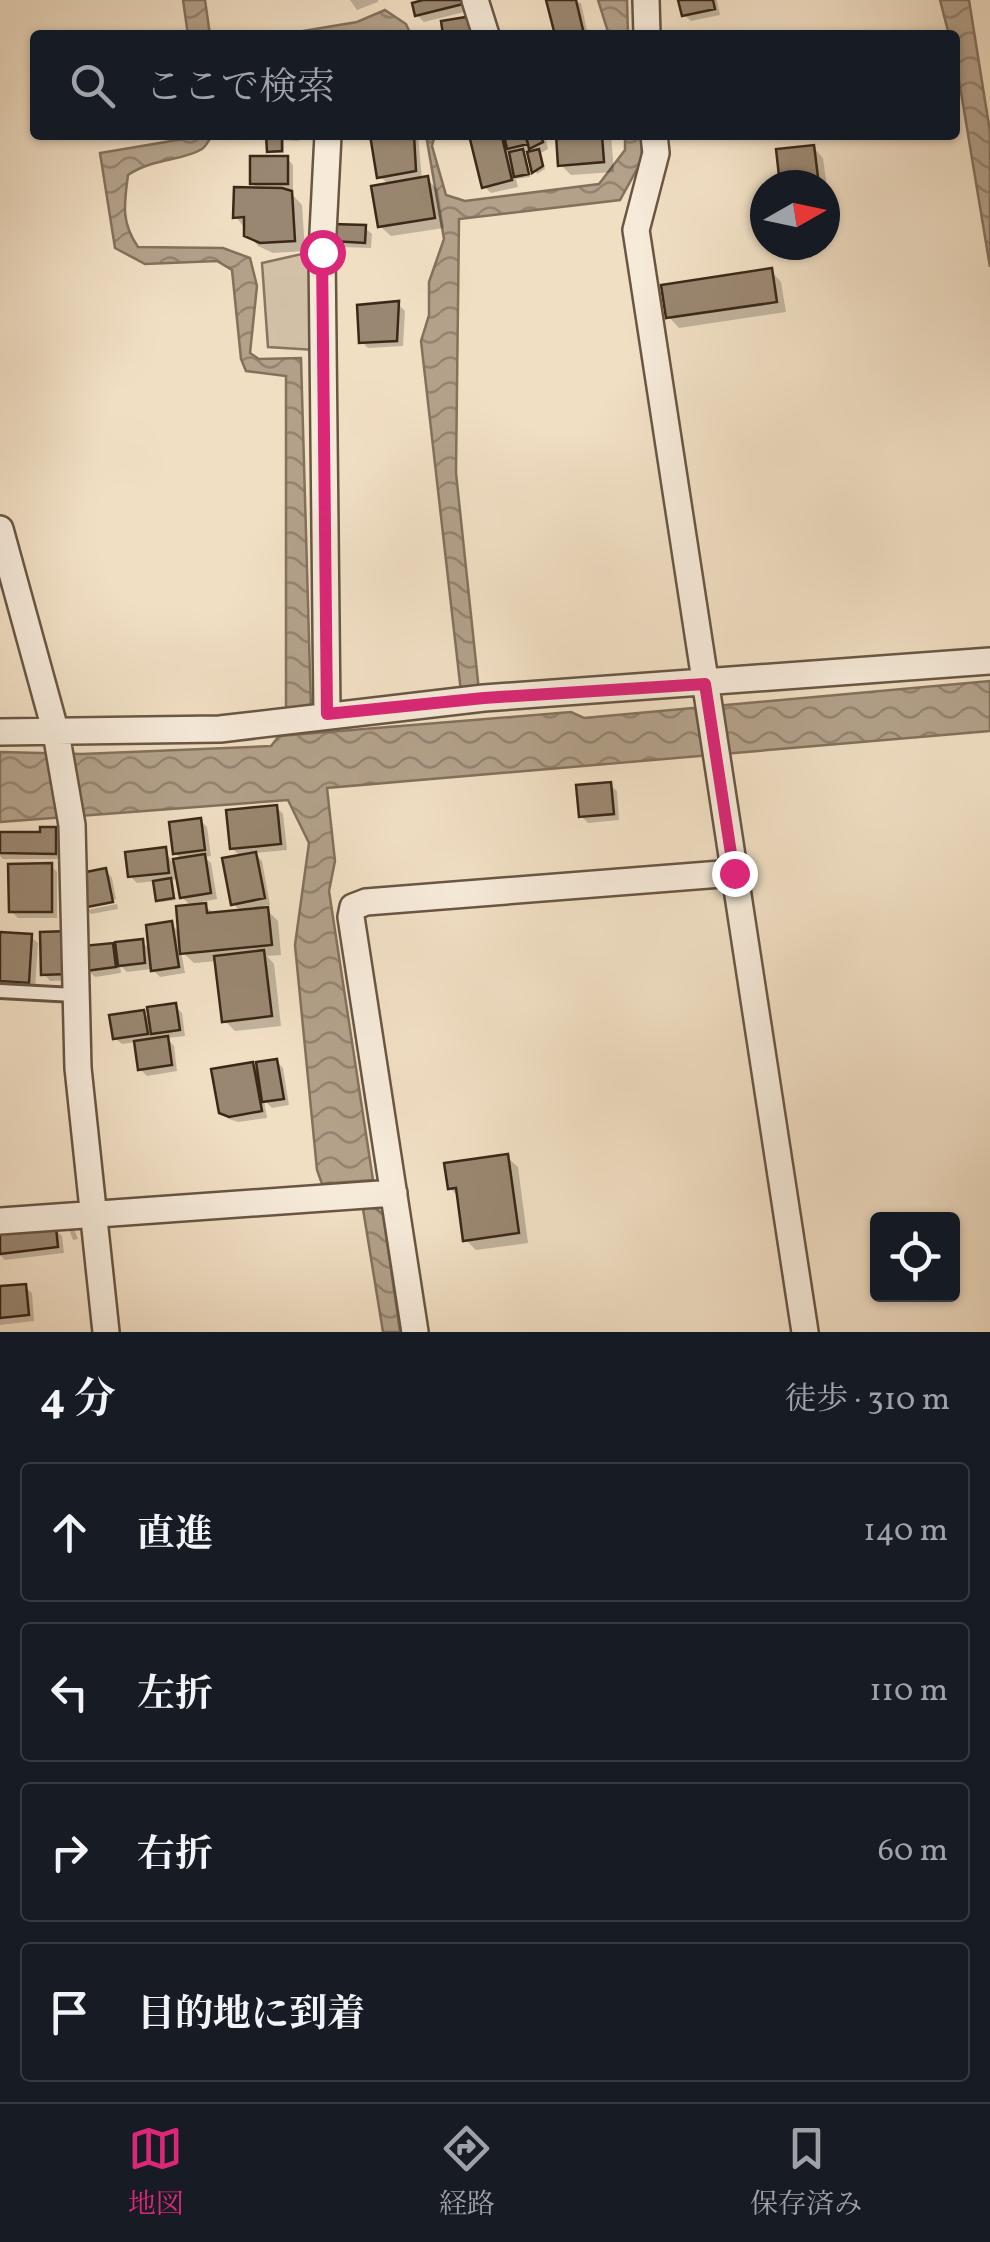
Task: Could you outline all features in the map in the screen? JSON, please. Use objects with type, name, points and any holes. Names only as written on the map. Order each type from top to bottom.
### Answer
[{"type":"street","points":[[475,0],[484,30]]},
{"type":"street","points":[[646,0],[647,30]]},
{"type":"street","points":[[327,714],[322,252],[328,140]]},
{"type":"street","points":[[655,140],[656,153],[636,230],[805,1332]]},
{"type":"street","points":[[0,529],[57,739],[72,825],[78,1068],[106,1332]]},
{"type":"street","points":[[0,732],[57,739],[220,729],[484,698],[706,691],[990,661]]},
{"type":"street","points":[[415,1332],[351,918],[353,907],[366,902],[734,873]]},
{"type":"street","points":[[0,1221],[394,1194]]},
{"type":"lane","points":[[0,991],[74,995]]},
{"type":"shaded area","points":[[315,251],[315,350],[268,347],[262,263]]},
{"type":"water","points":[[183,0],[205,0],[209,30],[187,30]]},
{"type":"water","points":[[598,0],[627,0],[628,30],[607,30]]},
{"type":"water","points":[[940,0],[969,0],[990,132],[990,267],[960,86],[960,30],[948,30]]},
{"type":"water","points":[[385,10],[409,30],[309,30],[357,22]]},
{"type":"water","points":[[177,140],[209,140],[194,153],[147,165],[128,175],[126,221],[133,238],[138,247],[223,248],[250,258],[257,286],[250,353],[259,359],[301,358],[311,709],[286,712],[286,376],[246,371],[241,359],[232,270],[217,261],[145,264],[115,248],[100,153]]},
{"type":"water","points":[[427,140],[434,140],[446,195],[465,201],[599,184],[625,150],[625,140],[641,140],[642,160],[620,200],[459,219],[456,473],[479,691],[461,692],[421,341],[429,315],[429,282],[444,239]]},
{"type":"water","points":[[990,681],[990,731],[327,788],[335,861],[329,891],[373,1180],[322,1184],[317,1170],[295,945],[309,843],[288,800],[0,822],[0,752],[82,754],[271,746],[279,736],[571,712],[584,718]]},
{"type":"water","points":[[374,1207],[383,1214],[400,1332],[383,1332],[363,1209]]},
{"type":"building","points":[[546,0],[576,0],[583,30],[554,30]]},
{"type":"building","points":[[678,0],[713,0],[715,9],[682,16]]},
{"type":"building","points":[[412,3],[467,3],[415,16]]},
{"type":"building","points":[[472,16],[474,30],[442,30],[441,21]]},
{"type":"building","points":[[266,140],[282,140],[282,151],[267,152]]},
{"type":"building","points":[[371,140],[414,140],[416,171],[377,178]]},
{"type":"building","points":[[470,140],[503,140],[512,180],[482,188]]},
{"type":"building","points":[[505,140],[527,140],[528,144],[507,149]]},
{"type":"building","points":[[527,140],[542,140],[543,142],[529,149]]},
{"type":"building","points":[[556,140],[602,140],[604,162],[558,166]]},
{"type":"building","points":[[814,145],[817,170],[778,170],[776,149]]},
{"type":"building","points":[[523,149],[529,174],[514,177],[509,152]]},
{"type":"building","points":[[539,149],[543,166],[532,173],[527,152]]},
{"type":"building","points":[[250,156],[288,156],[288,184],[250,184]]},
{"type":"building","points":[[428,176],[435,218],[378,227],[371,186]]},
{"type":"building","points":[[234,187],[292,191],[295,241],[260,243],[244,236],[244,217],[233,218]]},
{"type":"building","points":[[332,224],[366,225],[365,243],[332,241]]},
{"type":"building","points":[[772,268],[777,302],[666,318],[661,285]]},
{"type":"building","points":[[399,301],[397,341],[359,343],[357,305]]},
{"type":"building","points":[[611,782],[614,814],[579,817],[576,785]]},
{"type":"building","points":[[277,805],[281,844],[230,849],[226,810]]},
{"type":"building","points":[[201,818],[205,850],[173,854],[169,822]]},
{"type":"building","points":[[40,827],[56,827],[56,854],[0,853],[0,832],[40,832]]},
{"type":"building","points":[[166,847],[169,873],[128,877],[125,852]]},
{"type":"building","points":[[256,852],[265,898],[231,905],[222,858]]},
{"type":"building","points":[[205,854],[211,893],[180,898],[173,859]]},
{"type":"building","points":[[52,863],[52,912],[9,912],[8,864]]},
{"type":"building","points":[[106,868],[113,902],[82,908],[76,874]]},
{"type":"building","points":[[171,878],[174,898],[156,901],[153,881]]},
{"type":"building","points":[[206,903],[207,913],[268,907],[272,945],[180,954],[176,906]]},
{"type":"building","points":[[172,921],[179,967],[151,971],[146,925]]},
{"type":"building","points":[[68,931],[69,974],[41,975],[40,932]]},
{"type":"building","points":[[0,932],[32,934],[29,983],[0,981]]},
{"type":"building","points":[[143,939],[145,963],[118,966],[115,942]]},
{"type":"building","points":[[113,943],[116,967],[85,971],[82,946]]},
{"type":"building","points":[[264,950],[272,1016],[222,1022],[214,956]]},
{"type":"building","points":[[176,1003],[180,1030],[151,1034],[147,1007]]},
{"type":"building","points":[[144,1010],[148,1034],[113,1039],[109,1015]]},
{"type":"building","points":[[168,1036],[172,1065],[138,1070],[134,1041]]},
{"type":"building","points":[[277,1059],[284,1099],[262,1102],[256,1062]]},
{"type":"building","points":[[253,1062],[262,1111],[229,1117],[219,1113],[211,1069]]},
{"type":"building","points":[[508,1154],[519,1233],[463,1241],[456,1188],[448,1189],[444,1163]]},
{"type":"building","points":[[56,1227],[58,1247],[0,1254],[0,1234]]},
{"type":"building","points":[[26,1284],[29,1315],[0,1318],[0,1286]]},
{"type":"route","points":[[322,252],[327,714],[484,698],[705,684],[734,873]]}]
